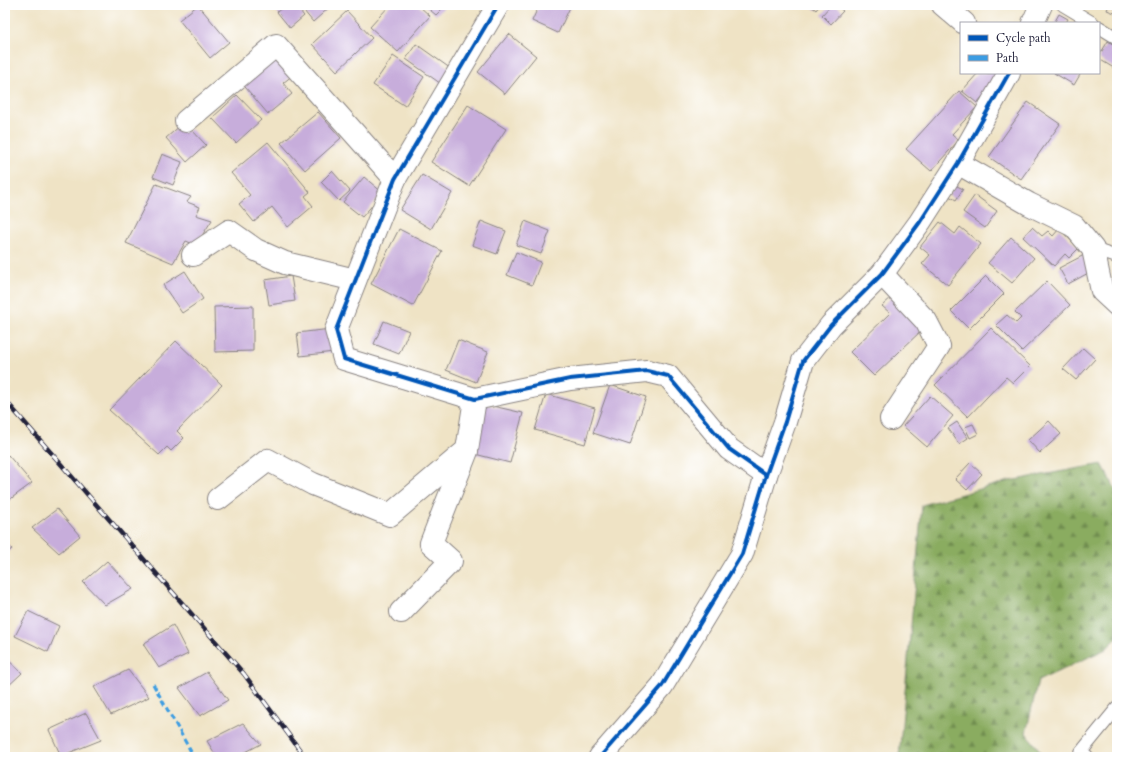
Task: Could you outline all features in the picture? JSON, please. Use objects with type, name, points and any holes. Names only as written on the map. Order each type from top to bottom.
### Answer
[{"type":"street","points":[[498,5],[395,178],[336,330],[344,359],[475,400],[570,379],[647,371],[668,376],[730,449],[766,475]]},
{"type":"street","points":[[943,5],[963,22]]},
{"type":"street","points":[[1033,22],[1041,5]]},
{"type":"street","points":[[186,121],[276,45],[395,178]]},
{"type":"street","points":[[600,757],[662,686],[742,554],[766,475],[785,422],[803,361],[831,325],[882,274],[920,222],[958,163],[1008,74]]},
{"type":"street","points":[[958,163],[1029,204],[1074,226],[1093,248],[1102,291],[1117,305]]},
{"type":"street","points":[[193,254],[229,230],[256,250],[285,262],[355,280]]},
{"type":"street","points":[[882,274],[926,321],[939,346],[891,419]]},
{"type":"street","points":[[401,612],[451,561],[432,543],[467,450],[475,400]]},
{"type":"street","points":[[218,499],[268,460],[313,484],[390,515],[467,450]]},
{"type":"lane","points":[[1063,5],[1091,22]]},
{"type":"lane","points":[[1100,28],[1117,38]]},
{"type":"lane","points":[[1093,248],[1117,257]]},
{"type":"lane","points":[[1087,757],[1081,752],[1117,708]]},
{"type":"green space","points":[[1102,464],[1117,492],[1117,638],[1106,649],[1038,681],[1026,733],[1045,757],[899,757],[922,505],[1009,481]]},
{"type":"building","points":[[198,5],[229,42],[210,58],[179,20]]},
{"type":"building","points":[[285,5],[295,5],[304,16],[290,28],[277,12]]},
{"type":"building","points":[[299,5],[332,5],[313,22]]},
{"type":"building","points":[[390,5],[418,5],[430,16],[398,52],[370,27]]},
{"type":"building","points":[[424,5],[446,5],[436,15]]},
{"type":"building","points":[[539,5],[571,5],[558,33],[532,21]]},
{"type":"building","points":[[810,5],[820,5],[816,10]]},
{"type":"building","points":[[831,5],[836,5],[843,11],[831,24],[822,15]]},
{"type":"building","points":[[1109,5],[1117,5],[1117,14],[1107,10]]},
{"type":"building","points":[[347,11],[372,38],[337,71],[312,44]]},
{"type":"building","points":[[1059,14],[1068,19],[1066,22],[1055,22]]},
{"type":"building","points":[[509,34],[536,56],[505,94],[478,72]]},
{"type":"building","points":[[1108,41],[1117,47],[1117,70],[1100,60],[1100,54]]},
{"type":"building","points":[[416,44],[454,71],[444,86],[406,59]]},
{"type":"building","points":[[273,52],[293,75],[283,83],[292,94],[268,114],[240,81]]},
{"type":"building","points":[[393,56],[424,77],[405,106],[373,85]]},
{"type":"building","points":[[977,74],[1002,74],[977,103],[962,91]]},
{"type":"building","points":[[1056,74],[1080,74],[1074,85]]},
{"type":"building","points":[[959,91],[977,107],[952,134],[959,140],[931,171],[906,149]]},
{"type":"building","points":[[237,95],[261,120],[236,143],[212,118]]},
{"type":"building","points":[[1028,102],[1060,124],[1021,179],[989,157]]},
{"type":"building","points":[[468,105],[506,129],[469,186],[431,162]]},
{"type":"building","points":[[318,112],[341,138],[305,170],[281,143]]},
{"type":"building","points":[[181,125],[187,132],[191,129],[206,145],[187,162],[166,138]]},
{"type":"building","points":[[268,142],[310,192],[305,196],[313,206],[288,227],[272,207],[254,222],[239,204],[250,195],[231,173]]},
{"type":"building","points":[[162,154],[182,162],[173,185],[153,177]]},
{"type":"building","points":[[332,171],[350,191],[339,201],[321,182]]},
{"type":"building","points":[[422,175],[452,193],[431,229],[400,210]]},
{"type":"building","points":[[364,177],[383,193],[362,217],[343,202]]},
{"type":"building","points":[[156,184],[191,197],[187,202],[200,207],[196,215],[212,220],[196,245],[186,241],[173,263],[126,243]]},
{"type":"building","points":[[955,185],[963,189],[956,200],[949,196]]},
{"type":"building","points":[[975,195],[997,211],[985,228],[963,212]]},
{"type":"building","points":[[481,221],[506,231],[497,254],[472,245]]},
{"type":"building","points":[[525,221],[550,231],[541,254],[516,245]]},
{"type":"building","points":[[940,222],[955,234],[960,227],[981,244],[948,285],[922,264],[930,255],[920,247]]},
{"type":"building","points":[[1032,227],[1042,236],[1048,231],[1053,236],[1059,229],[1079,248],[1069,258],[1065,254],[1054,266],[1023,237]]},
{"type":"building","points":[[399,229],[442,251],[413,306],[371,284]]},
{"type":"building","points":[[1011,237],[1034,258],[1012,283],[988,263]]},
{"type":"building","points":[[516,252],[541,262],[532,285],[507,275]]},
{"type":"building","points":[[1084,255],[1092,271],[1068,284],[1059,268]]},
{"type":"building","points":[[185,271],[203,299],[182,313],[163,285]]},
{"type":"building","points":[[291,276],[295,301],[269,305],[265,280]]},
{"type":"building","points":[[986,276],[1004,294],[969,329],[951,311]]},
{"type":"building","points":[[1047,281],[1070,305],[1022,351],[996,325],[1007,315],[1016,323],[1021,318],[1015,312]]},
{"type":"building","points":[[893,296],[924,328],[874,376],[850,352],[890,313],[882,306]]},
{"type":"building","points":[[253,306],[253,351],[215,352],[214,307]]},
{"type":"building","points":[[384,321],[409,331],[399,354],[374,344]]},
{"type":"building","points":[[991,328],[1030,366],[1013,383],[1006,377],[968,417],[935,385]]},
{"type":"building","points":[[331,329],[334,352],[300,356],[297,333]]},
{"type":"building","points":[[458,340],[488,352],[476,382],[446,370]]},
{"type":"building","points":[[176,341],[222,385],[177,431],[184,438],[171,451],[167,447],[159,455],[109,410]]},
{"type":"building","points":[[1083,348],[1095,359],[1076,380],[1063,369]]},
{"type":"building","points":[[610,385],[646,397],[630,445],[593,433]]},
{"type":"building","points":[[546,394],[595,408],[585,444],[535,430]]},
{"type":"building","points":[[930,396],[953,416],[927,447],[903,426]]},
{"type":"building","points":[[484,404],[523,413],[510,463],[471,453]]},
{"type":"building","points":[[1049,421],[1061,434],[1040,453],[1028,440]]},
{"type":"building","points":[[957,422],[968,438],[959,444],[948,428]]},
{"type":"building","points":[[973,424],[978,434],[970,438],[965,427]]},
{"type":"building","points":[[8,455],[32,483],[5,503],[5,458]]},
{"type":"building","points":[[970,463],[982,474],[967,490],[955,479]]},
{"type":"building","points":[[57,509],[80,536],[59,553],[32,528]]},
{"type":"building","points":[[5,542],[12,549],[5,554]]},
{"type":"building","points":[[107,561],[133,589],[105,605],[83,582]]},
{"type":"building","points":[[28,611],[59,626],[48,652],[15,636]]},
{"type":"building","points":[[173,625],[188,654],[159,668],[143,644]]},
{"type":"building","points":[[5,657],[22,673],[5,689]]},
{"type":"building","points":[[128,670],[149,697],[111,715],[94,687]]},
{"type":"building","points":[[207,672],[228,700],[200,716],[179,688]]},
{"type":"building","points":[[86,713],[101,740],[61,756],[49,730]]},
{"type":"building","points":[[243,723],[261,744],[236,757],[217,757],[207,741]]},
{"type":"railway","points":[[5,400],[244,674],[305,757]]},
{"type":"marked path","points":[[153,684],[194,757]]},
{"type":"cycle path","points":[[498,5],[395,179],[336,330],[344,359],[475,399],[570,379],[647,371],[668,376],[729,449],[766,475]]},
{"type":"cycle path","points":[[600,757],[662,686],[742,554],[766,475],[785,422],[803,361],[831,325],[882,274],[920,222],[958,163],[1008,74]]}]
